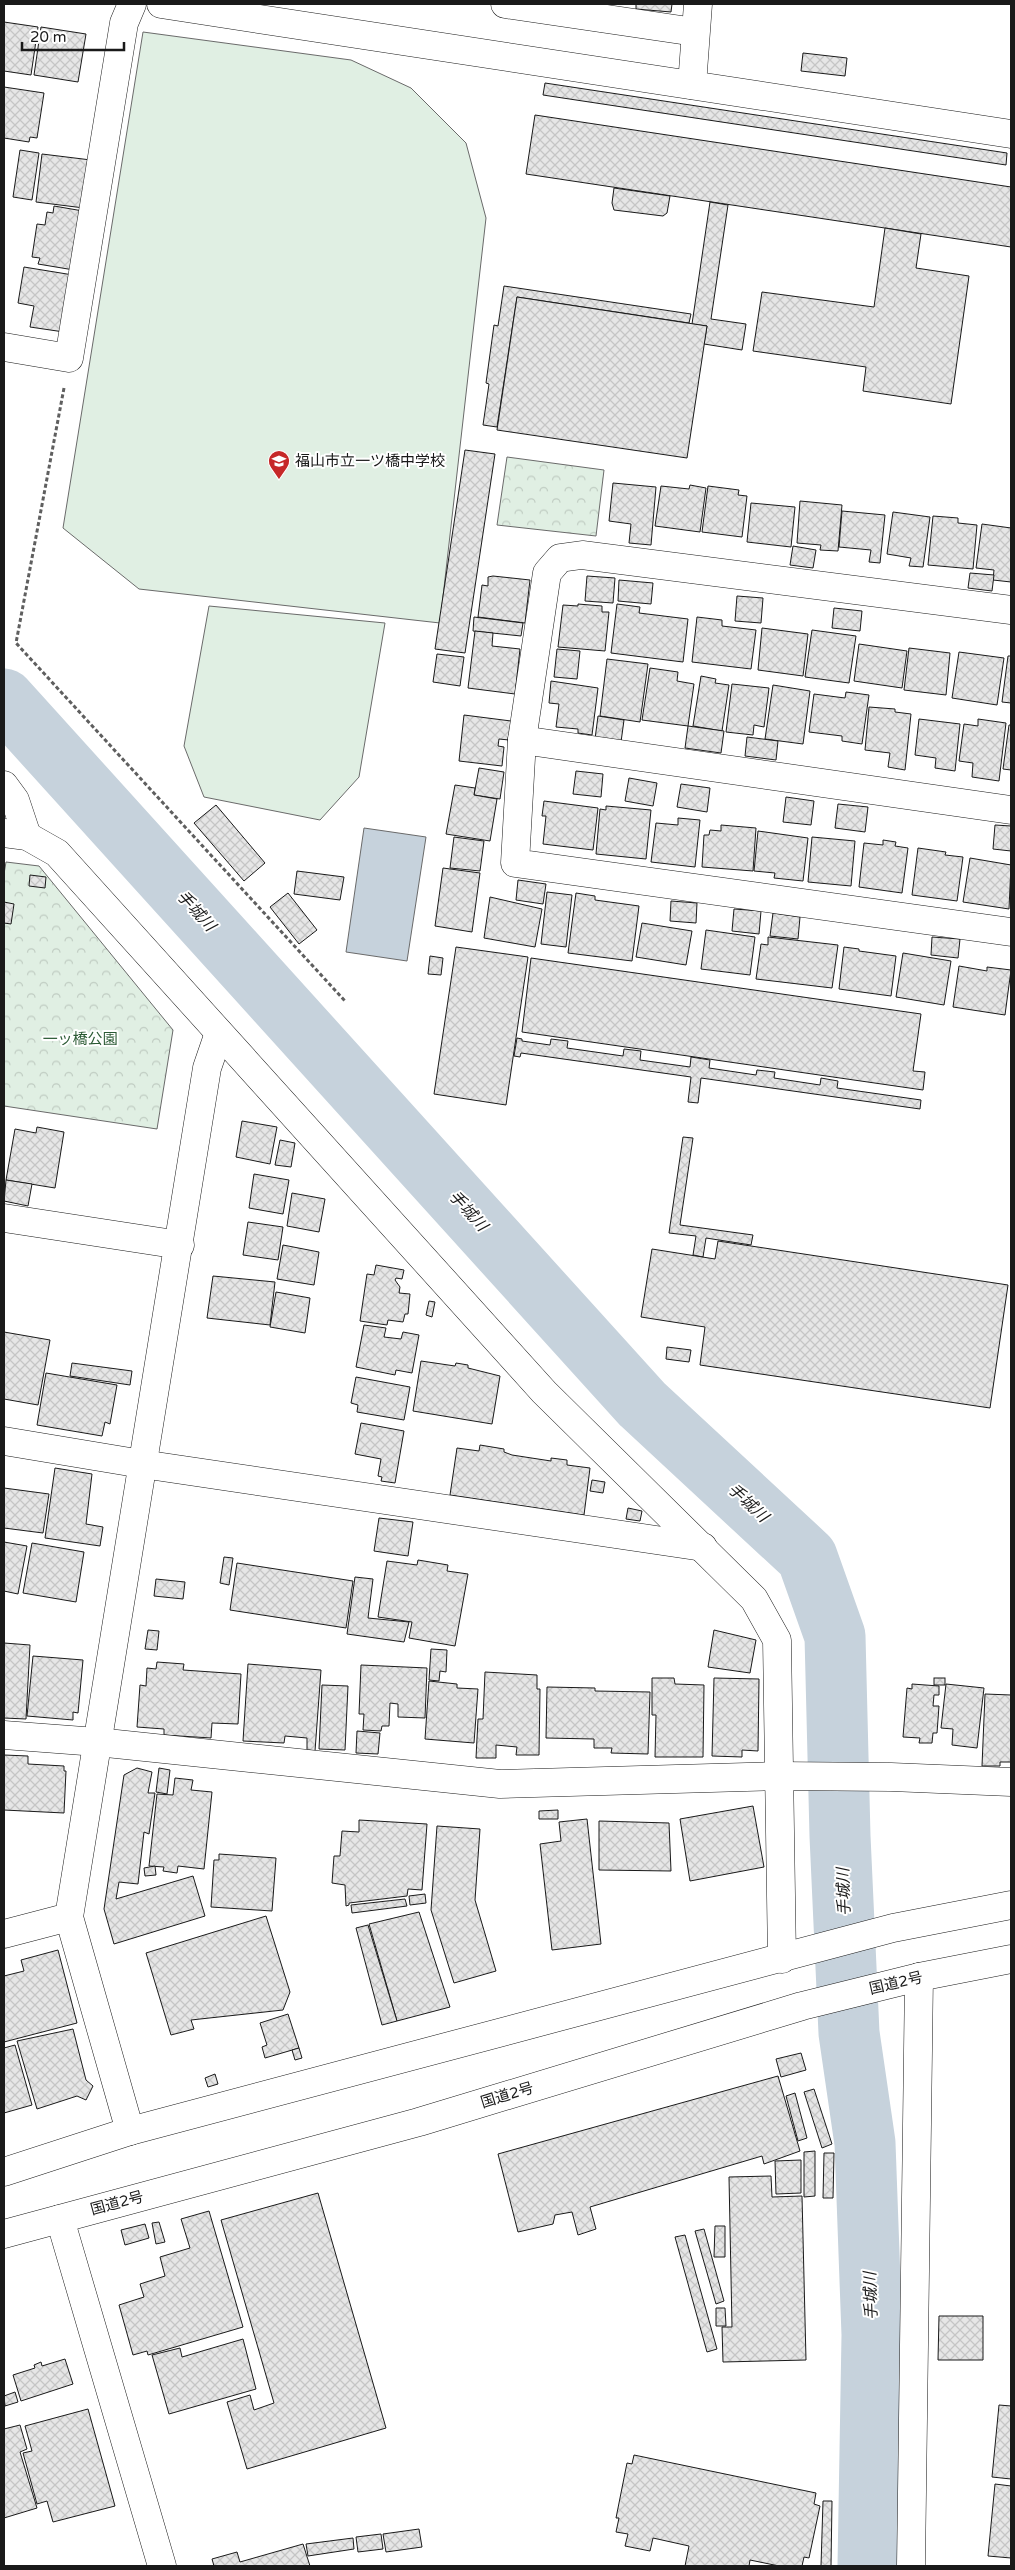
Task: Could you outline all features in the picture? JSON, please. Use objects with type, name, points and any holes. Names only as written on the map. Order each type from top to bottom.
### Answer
[{"type":"main road","points":[[4,347],[69,358],[124,23],[132,4]]},
{"type":"main road","points":[[161,4],[1011,134]]},
{"type":"main road","points":[[505,4],[560,8],[695,32]]},
{"type":"main road","points":[[692,85],[698,4]]},
{"type":"main road","points":[[1011,610],[582,555],[560,558],[547,574],[522,740],[515,863],[1011,932]]},
{"type":"main road","points":[[522,740],[1011,810]]},
{"type":"main road","points":[[4,785],[15,800],[16,835],[57,853],[544,1392],[754,1599],[777,1640],[787,1776],[791,1956]]},
{"type":"main road","points":[[130,2131],[68,1917],[180,1245],[207,1068],[219,1033]]},
{"type":"main road","points":[[4,1218],[180,1245]]},
{"type":"main road","points":[[4,1441],[142,1464],[703,1547]]},
{"type":"main road","points":[[4,1735],[97,1742],[500,1784],[787,1776],[1011,1782]]},
{"type":"main road","points":[[4,2172],[130,2131],[894,1928],[1011,1905]]},
{"type":"main road","points":[[4,1934],[68,1917]]},
{"type":"main road","name":"国道2号","points":[[4,2234],[419,2122],[802,2006],[908,1980],[1011,1959]]},
{"type":"main road","points":[[908,1980],[911,2566]]},
{"type":"main road","points":[[60,2219],[162,2566]]},
{"type":"path","points":[[69,358],[16,643],[346,1001]]},
{"type":"green space","points":[[143,32],[351,60],[411,88],[466,143],[486,218],[440,623],[139,589],[63,528]]},
{"type":"green space","points":[[507,457],[604,470],[596,536],[497,525]]},
{"type":"green space","points":[[209,606],[385,623],[359,777],[320,820],[204,797],[184,746]]},
{"type":"green space","name":"一ッ橋公園","points":[[6,862],[39,866],[173,1030],[157,1129],[4,1106],[4,874]]},
{"type":"shaded area","points":[[364,828],[426,837],[407,961],[346,952]]},
{"type":"building","points":[[636,4],[672,4],[671,12],[636,9]]},
{"type":"building","points":[[4,22],[38,27],[31,75],[4,71]]},
{"type":"building","points":[[41,27],[86,34],[78,82],[34,75]]},
{"type":"building","points":[[803,53],[847,58],[845,76],[801,71]]},
{"type":"building","points":[[545,83],[1007,153],[1006,165],[543,95]]},
{"type":"building","points":[[4,87],[44,93],[37,138],[30,137],[29,142],[4,138]]},
{"type":"building","points":[[535,115],[1011,187],[1011,247],[526,174]]},
{"type":"building","points":[[20,150],[39,153],[32,200],[13,197]]},
{"type":"building","points":[[42,154],[91,160],[84,208],[36,202]]},
{"type":"building","points":[[614,188],[670,196],[667,213],[663,216],[614,210],[612,203]]},
{"type":"building","points":[[710,202],[728,205],[711,319],[746,324],[742,350],[704,344],[707,326],[692,324]]},
{"type":"building","points":[[54,206],[83,211],[74,270],[38,264],[40,258],[32,257],[37,224],[45,225],[47,212],[53,213]]},
{"type":"building","points":[[885,228],[921,234],[916,268],[969,276],[951,404],[863,391],[866,367],[753,351],[762,292],[874,307]]},
{"type":"building","points":[[24,267],[73,275],[64,332],[30,327],[34,306],[18,303]]},
{"type":"building","points":[[504,286],[691,314],[689,323],[517,297],[497,427],[483,425],[489,384],[486,383],[494,325],[498,326]]},
{"type":"building","points":[[517,297],[707,326],[687,458],[497,430]]},
{"type":"building","points":[[465,450],[495,454],[465,653],[435,649]]},
{"type":"building","points":[[613,483],[656,487],[651,545],[629,543],[631,524],[609,521]]},
{"type":"building","points":[[690,485],[706,488],[700,532],[655,526],[661,486],[689,489]]},
{"type":"building","points":[[708,486],[739,490],[738,495],[747,496],[742,537],[702,532]]},
{"type":"building","points":[[800,501],[842,505],[838,551],[820,550],[821,545],[797,543]]},
{"type":"building","points":[[751,503],[795,507],[791,547],[747,542]]},
{"type":"building","points":[[842,511],[885,515],[880,563],[869,562],[871,550],[839,547]]},
{"type":"building","points":[[893,512],[930,517],[923,567],[909,566],[911,558],[887,554]]},
{"type":"building","points":[[933,516],[958,518],[958,523],[977,525],[973,569],[928,565]]},
{"type":"building","points":[[982,524],[1011,528],[1011,582],[993,580],[994,570],[976,568]]},
{"type":"building","points":[[793,546],[816,550],[813,568],[790,565]]},
{"type":"building","points":[[970,573],[994,575],[992,591],[968,588]]},
{"type":"building","points":[[587,576],[615,578],[613,603],[585,601]]},
{"type":"building","points":[[488,577],[530,580],[525,623],[478,617],[482,585],[488,586]]},
{"type":"building","points":[[619,580],[653,583],[651,604],[618,601]]},
{"type":"building","points":[[737,596],[763,598],[761,623],[735,621]]},
{"type":"building","points":[[578,604],[602,606],[602,612],[609,612],[605,651],[558,647],[563,605],[578,606]]},
{"type":"building","points":[[617,604],[640,607],[639,613],[688,619],[683,662],[611,653]]},
{"type":"building","points":[[834,608],[862,611],[860,631],[832,628]]},
{"type":"building","points":[[474,617],[523,623],[521,636],[473,631]]},
{"type":"building","points":[[697,617],[722,620],[722,626],[756,630],[751,669],[692,662]]},
{"type":"building","points":[[762,628],[808,634],[803,676],[758,670]]},
{"type":"building","points":[[812,630],[856,636],[849,683],[805,677]]},
{"type":"building","points":[[475,631],[493,633],[492,646],[520,649],[515,694],[468,688]]},
{"type":"building","points":[[859,644],[907,651],[902,688],[854,681]]},
{"type":"building","points":[[909,648],[950,653],[946,695],[904,690]]},
{"type":"building","points":[[557,649],[580,651],[577,679],[554,677]]},
{"type":"building","points":[[959,652],[1004,658],[997,705],[952,698]]},
{"type":"building","points":[[437,654],[464,657],[460,686],[433,682]]},
{"type":"building","points":[[1008,656],[1011,656],[1011,703],[1002,702]]},
{"type":"building","points":[[607,659],[648,664],[640,722],[600,716]]},
{"type":"building","points":[[650,668],[678,672],[677,681],[694,684],[688,726],[642,720]]},
{"type":"building","points":[[701,676],[716,679],[715,683],[729,685],[722,731],[693,726]]},
{"type":"building","points":[[551,681],[598,688],[592,735],[578,733],[578,729],[556,727],[559,704],[549,703]]},
{"type":"building","points":[[732,684],[769,688],[764,727],[754,725],[753,735],[726,732]]},
{"type":"building","points":[[773,685],[810,691],[803,744],[765,739]]},
{"type":"building","points":[[846,692],[869,695],[862,744],[842,741],[842,736],[809,732],[814,694],[845,698]]},
{"type":"building","points":[[869,707],[895,709],[895,712],[911,714],[905,770],[888,767],[890,753],[865,750]]},
{"type":"building","points":[[464,715],[511,721],[509,740],[499,739],[498,746],[504,747],[502,766],[459,761]]},
{"type":"building","points":[[598,716],[624,720],[621,742],[595,739]]},
{"type":"building","points":[[919,719],[960,724],[955,771],[935,768],[936,758],[915,755]]},
{"type":"building","points":[[978,719],[1006,723],[999,781],[972,777],[973,763],[959,761],[964,724],[978,726]]},
{"type":"building","points":[[1009,725],[1011,725],[1011,770],[1003,769]]},
{"type":"building","points":[[688,726],[724,731],[721,753],[685,748]]},
{"type":"building","points":[[747,737],[778,741],[776,760],[745,756]]},
{"type":"building","points":[[479,768],[504,772],[500,799],[474,795]]},
{"type":"building","points":[[576,771],[603,774],[601,797],[573,794]]},
{"type":"building","points":[[629,778],[657,783],[653,806],[625,801]]},
{"type":"building","points":[[681,784],[710,788],[707,812],[677,807]]},
{"type":"building","points":[[455,785],[475,788],[474,795],[497,799],[490,841],[446,834]]},
{"type":"building","points":[[786,797],[814,801],[811,825],[783,822]]},
{"type":"building","points":[[544,801],[598,808],[593,850],[543,844],[546,816],[542,816]]},
{"type":"building","points":[[838,804],[868,807],[865,832],[835,828]]},
{"type":"building","points":[[216,805],[265,863],[244,881],[194,823]]},
{"type":"building","points":[[606,806],[651,810],[646,859],[596,854],[600,809],[606,810]]},
{"type":"building","points":[[678,818],[700,820],[695,867],[651,862],[656,823],[678,825]]},
{"type":"building","points":[[721,825],[756,828],[753,871],[702,867],[704,835],[709,835],[710,830],[721,831]]},
{"type":"building","points":[[995,825],[1011,826],[1011,851],[993,849]]},
{"type":"building","points":[[758,831],[808,838],[803,881],[774,878],[775,873],[754,871]]},
{"type":"building","points":[[454,837],[484,841],[480,871],[450,868]]},
{"type":"building","points":[[812,837],[855,841],[851,886],[808,882]]},
{"type":"building","points":[[883,840],[896,842],[895,846],[908,848],[902,893],[859,887],[864,843],[883,845]]},
{"type":"building","points":[[918,848],[946,852],[945,855],[963,857],[957,901],[912,895]]},
{"type":"building","points":[[970,858],[1011,865],[1009,909],[963,902]]},
{"type":"building","points":[[443,868],[480,873],[472,932],[435,926]]},
{"type":"building","points":[[297,871],[344,877],[340,900],[294,894]]},
{"type":"building","points":[[30,875],[46,877],[45,888],[29,886]]},
{"type":"building","points":[[518,880],[546,884],[543,904],[516,900]]},
{"type":"building","points":[[547,892],[572,895],[566,947],[541,944]]},
{"type":"building","points":[[288,893],[317,930],[299,944],[270,907]]},
{"type":"building","points":[[576,893],[595,896],[595,900],[639,906],[632,961],[568,953]]},
{"type":"building","points":[[490,897],[542,909],[535,947],[484,938]]},
{"type":"building","points":[[671,901],[697,903],[696,923],[670,921]]},
{"type":"building","points":[[4,902],[14,904],[11,924],[4,923]]},
{"type":"building","points":[[734,909],[761,911],[759,934],[732,931]]},
{"type":"building","points":[[773,913],[800,917],[798,939],[770,936]]},
{"type":"building","points":[[642,923],[692,931],[686,965],[636,957]]},
{"type":"building","points":[[706,930],[755,937],[750,975],[701,969]]},
{"type":"building","points":[[768,937],[838,945],[832,988],[756,979],[761,944],[768,945]]},
{"type":"building","points":[[932,937],[960,939],[958,958],[931,955]]},
{"type":"building","points":[[456,947],[528,957],[506,1105],[434,1094]]},
{"type":"building","points":[[844,947],[896,956],[891,996],[839,989]]},
{"type":"building","points":[[903,953],[951,961],[944,1005],[896,997]]},
{"type":"building","points":[[430,956],[443,958],[441,975],[428,974]]},
{"type":"building","points":[[531,958],[921,1014],[913,1071],[925,1072],[923,1090],[522,1032]]},
{"type":"building","points":[[959,966],[987,971],[987,967],[1011,970],[1005,1015],[953,1007]]},
{"type":"building","points":[[517,1038],[522,1039],[522,1041],[550,1045],[551,1039],[568,1041],[567,1048],[623,1056],[624,1049],[641,1051],[640,1060],[690,1067],[691,1057],[710,1060],[709,1068],[756,1075],[757,1070],[775,1072],[774,1078],[820,1085],[821,1078],[838,1081],[837,1088],[921,1100],[920,1109],[701,1078],[698,1103],[688,1102],[691,1077],[521,1053],[520,1057],[514,1056]]},
{"type":"building","points":[[242,1121],[277,1127],[270,1164],[236,1157]]},
{"type":"building","points":[[37,1127],[64,1132],[55,1188],[6,1180],[15,1129],[36,1133]]},
{"type":"building","points":[[683,1137],[693,1138],[680,1225],[753,1235],[751,1245],[706,1238],[703,1257],[693,1255],[696,1236],[669,1233]]},
{"type":"building","points":[[280,1140],[295,1143],[291,1167],[275,1165]]},
{"type":"building","points":[[254,1174],[289,1180],[283,1214],[249,1208]]},
{"type":"building","points":[[6,1180],[32,1184],[28,1206],[4,1201]]},
{"type":"building","points":[[292,1193],[325,1199],[319,1232],[287,1226]]},
{"type":"building","points":[[248,1222],[283,1227],[278,1260],[243,1255]]},
{"type":"building","points":[[718,1241],[1008,1285],[990,1408],[700,1365],[705,1327],[641,1317],[652,1249],[715,1259]]},
{"type":"building","points":[[283,1245],[319,1252],[314,1285],[277,1279]]},
{"type":"building","points":[[376,1265],[404,1270],[402,1279],[396,1278],[395,1280],[400,1287],[399,1293],[410,1294],[408,1314],[405,1314],[403,1322],[388,1320],[387,1325],[360,1321],[367,1274],[374,1275]]},
{"type":"building","points":[[213,1276],[275,1282],[270,1325],[207,1318]]},
{"type":"building","points":[[276,1292],[310,1298],[305,1333],[270,1327]]},
{"type":"building","points":[[429,1301],[435,1302],[432,1317],[426,1315]]},
{"type":"building","points":[[364,1325],[386,1328],[384,1337],[401,1339],[403,1332],[419,1335],[412,1373],[396,1370],[395,1375],[356,1367]]},
{"type":"building","points":[[4,1332],[50,1340],[38,1405],[4,1399]]},
{"type":"building","points":[[667,1347],[691,1350],[689,1362],[666,1359]]},
{"type":"building","points":[[421,1361],[455,1366],[456,1363],[468,1365],[468,1368],[500,1376],[492,1424],[413,1411]]},
{"type":"building","points":[[72,1363],[132,1371],[130,1385],[70,1376]]},
{"type":"building","points":[[46,1373],[117,1385],[110,1424],[105,1422],[102,1436],[37,1425]]},
{"type":"building","points":[[356,1377],[410,1387],[404,1420],[357,1412],[358,1405],[351,1403]]},
{"type":"building","points":[[361,1423],[404,1431],[395,1483],[381,1481],[382,1477],[378,1476],[381,1459],[355,1454]]},
{"type":"building","points":[[480,1445],[504,1449],[504,1452],[512,1455],[551,1461],[551,1458],[567,1460],[567,1465],[590,1468],[584,1515],[450,1495],[457,1448],[479,1451]]},
{"type":"building","points":[[55,1468],[92,1474],[86,1524],[103,1527],[100,1546],[45,1538]]},
{"type":"building","points":[[592,1480],[605,1482],[603,1493],[590,1491]]},
{"type":"building","points":[[4,1488],[49,1494],[43,1533],[4,1528]]},
{"type":"building","points":[[628,1508],[642,1511],[640,1521],[626,1519]]},
{"type":"building","points":[[379,1518],[413,1522],[408,1556],[374,1551]]},
{"type":"building","points":[[4,1542],[27,1546],[18,1594],[4,1591]]},
{"type":"building","points":[[32,1543],[84,1552],[76,1602],[23,1593]]},
{"type":"building","points":[[224,1557],[233,1558],[229,1585],[220,1583]]},
{"type":"building","points":[[418,1560],[448,1565],[447,1571],[468,1574],[455,1646],[409,1638],[412,1622],[378,1617],[387,1561],[417,1565]]},
{"type":"building","points":[[237,1563],[353,1581],[346,1628],[230,1610]]},
{"type":"building","points":[[355,1577],[373,1579],[368,1618],[409,1622],[404,1642],[347,1634]]},
{"type":"building","points":[[156,1579],[185,1582],[183,1599],[154,1596]]},
{"type":"building","points":[[148,1630],[159,1631],[157,1650],[145,1649]]},
{"type":"building","points":[[714,1630],[756,1640],[750,1673],[708,1667]]},
{"type":"building","points":[[4,1643],[30,1645],[26,1719],[4,1718]]},
{"type":"building","points":[[431,1649],[447,1650],[446,1672],[440,1671],[439,1681],[429,1680]]},
{"type":"building","points":[[33,1656],[83,1660],[78,1713],[73,1712],[73,1720],[27,1716]]},
{"type":"building","points":[[157,1662],[184,1664],[183,1670],[241,1674],[238,1724],[212,1723],[211,1738],[164,1735],[164,1729],[137,1727],[140,1685],[146,1686],[147,1668],[156,1669]]},
{"type":"building","points":[[248,1664],[321,1670],[315,1751],[307,1750],[307,1738],[285,1736],[284,1743],[243,1741]]},
{"type":"building","points":[[361,1665],[427,1668],[425,1718],[398,1717],[398,1704],[390,1703],[389,1726],[382,1726],[381,1731],[363,1730],[364,1714],[359,1714]]},
{"type":"building","points":[[485,1672],[537,1675],[537,1689],[540,1689],[539,1755],[516,1755],[517,1747],[496,1745],[496,1758],[476,1758],[478,1719],[483,1719]]},
{"type":"building","points":[[652,1678],[674,1678],[675,1684],[704,1685],[703,1757],[655,1757],[656,1715],[652,1715]]},
{"type":"building","points":[[714,1678],[759,1679],[758,1751],[742,1750],[742,1757],[712,1756]]},
{"type":"building","points":[[934,1678],[945,1678],[945,1685],[934,1685]]},
{"type":"building","points":[[429,1681],[457,1684],[457,1688],[478,1689],[474,1743],[425,1739]]},
{"type":"building","points":[[912,1684],[939,1686],[939,1695],[934,1695],[933,1706],[939,1706],[937,1733],[933,1733],[932,1743],[919,1743],[920,1738],[903,1737],[907,1688],[912,1689]]},
{"type":"building","points":[[946,1684],[984,1688],[977,1748],[952,1745],[953,1729],[941,1728]]},
{"type":"building","points":[[322,1685],[348,1686],[345,1750],[319,1749]]},
{"type":"building","points":[[547,1687],[595,1688],[595,1691],[650,1692],[648,1754],[611,1753],[612,1748],[594,1748],[594,1739],[546,1738]]},
{"type":"building","points":[[985,1694],[1011,1695],[1011,1762],[1000,1762],[1000,1766],[982,1766]]},
{"type":"building","points":[[357,1731],[380,1733],[378,1754],[356,1753]]},
{"type":"building","points":[[4,1755],[28,1756],[28,1764],[64,1766],[64,1771],[66,1771],[64,1813],[4,1810]]},
{"type":"building","points":[[137,1768],[152,1772],[148,1793],[155,1793],[149,1834],[144,1832],[138,1884],[119,1882],[116,1899],[193,1876],[205,1916],[114,1944],[104,1909],[124,1775]]},
{"type":"building","points":[[159,1768],[170,1770],[167,1794],[156,1792]]},
{"type":"building","points":[[175,1778],[193,1780],[191,1790],[212,1792],[204,1869],[178,1866],[177,1873],[163,1871],[164,1867],[149,1866],[157,1794],[173,1795]]},
{"type":"building","points":[[753,1806],[764,1867],[690,1881],[680,1819]]},
{"type":"building","points":[[558,1810],[558,1819],[539,1819],[539,1811]]},
{"type":"building","points":[[587,1819],[601,1944],[552,1950],[540,1844],[561,1841],[559,1822]]},
{"type":"building","points":[[359,1820],[427,1824],[422,1890],[408,1889],[407,1896],[349,1903],[346,1906],[345,1885],[332,1883],[334,1856],[340,1856],[342,1831],[359,1832]]},
{"type":"building","points":[[599,1821],[669,1823],[671,1871],[599,1870]]},
{"type":"building","points":[[437,1826],[480,1829],[475,1900],[496,1971],[454,1983],[431,1910]]},
{"type":"building","points":[[219,1854],[276,1858],[272,1911],[211,1907],[214,1860],[219,1860]]},
{"type":"building","points":[[155,1866],[156,1875],[145,1876],[144,1868]]},
{"type":"building","points":[[425,1894],[426,1903],[410,1905],[409,1896]]},
{"type":"building","points":[[405,1899],[407,1906],[352,1913],[351,1905]]},
{"type":"building","points":[[419,1912],[450,2007],[397,2021],[369,1924]]},
{"type":"building","points":[[266,1916],[290,1992],[283,2010],[191,2020],[194,2029],[171,2035],[146,1953]]},
{"type":"building","points":[[368,1925],[397,2021],[382,2025],[356,1928]]},
{"type":"building","points":[[58,1950],[77,2023],[4,2042],[4,1976],[24,1971],[21,1960]]},
{"type":"building","points":[[288,2014],[299,2048],[265,2058],[262,2047],[267,2045],[260,2023]]},
{"type":"building","points":[[73,2029],[86,2080],[93,2086],[86,2100],[77,2096],[37,2109],[17,2041]]},
{"type":"building","points":[[15,2045],[32,2105],[4,2113],[4,2048]]},
{"type":"building","points":[[299,2048],[302,2058],[295,2060],[292,2050]]},
{"type":"building","points":[[801,2053],[806,2070],[781,2077],[776,2059]]},
{"type":"building","points":[[215,2074],[218,2084],[208,2087],[205,2078]]},
{"type":"building","points":[[778,2076],[800,2151],[764,2164],[762,2156],[590,2207],[596,2229],[578,2235],[572,2212],[555,2215],[553,2224],[518,2232],[498,2154]]},
{"type":"building","points":[[814,2089],[832,2144],[822,2148],[804,2092]]},
{"type":"building","points":[[795,2093],[807,2138],[798,2141],[786,2096]]},
{"type":"building","points":[[815,2151],[815,2196],[804,2197],[804,2152]]},
{"type":"building","points":[[824,2153],[834,2153],[833,2198],[823,2198]]},
{"type":"building","points":[[801,2160],[801,2193],[776,2194],[775,2161]]},
{"type":"building","points":[[771,2176],[772,2197],[802,2196],[806,2360],[723,2362],[722,2327],[732,2327],[729,2177]]},
{"type":"building","points":[[318,2193],[386,2428],[247,2469],[227,2402],[250,2395],[254,2410],[274,2403],[221,2220]]},
{"type":"building","points":[[209,2211],[243,2327],[148,2355],[147,2351],[133,2355],[119,2305],[144,2297],[140,2284],[165,2276],[160,2257],[190,2248],[181,2219]]},
{"type":"building","points":[[159,2222],[165,2242],[156,2244],[152,2223]]},
{"type":"building","points":[[145,2224],[149,2238],[125,2245],[121,2230]]},
{"type":"building","points":[[715,2226],[725,2226],[725,2257],[714,2257]]},
{"type":"building","points":[[704,2229],[724,2301],[716,2304],[695,2231]]},
{"type":"building","points":[[685,2235],[717,2349],[707,2352],[675,2237]]},
{"type":"building","points":[[716,2308],[725,2308],[726,2326],[716,2326]]},
{"type":"building","points":[[939,2316],[983,2316],[983,2360],[938,2360]]},
{"type":"building","points":[[243,2339],[256,2389],[169,2414],[152,2355],[180,2348],[182,2357]]},
{"type":"building","points":[[65,2359],[73,2384],[21,2401],[13,2375],[35,2368],[34,2365],[41,2362],[42,2366]]},
{"type":"building","points":[[15,2392],[18,2402],[5,2406],[4,2396]]},
{"type":"building","points":[[999,2405],[1011,2406],[1011,2479],[992,2477]]},
{"type":"building","points":[[88,2409],[115,2506],[53,2522],[47,2501],[37,2504],[23,2453],[32,2451],[25,2426]]},
{"type":"building","points":[[20,2425],[27,2449],[20,2452],[37,2508],[4,2518],[4,2429]]},
{"type":"building","points":[[634,2455],[816,2493],[814,2504],[820,2506],[809,2558],[804,2557],[802,2566],[779,2566],[750,2560],[749,2566],[685,2566],[689,2546],[653,2538],[650,2551],[625,2546],[628,2534],[616,2532],[619,2518],[616,2518],[627,2463],[632,2464]]},
{"type":"building","points":[[995,2484],[1011,2486],[1011,2558],[988,2556]]},
{"type":"building","points":[[823,2501],[832,2501],[831,2566],[821,2566]]},
{"type":"building","points":[[419,2529],[422,2547],[386,2552],[383,2534]]},
{"type":"building","points":[[381,2534],[383,2549],[358,2552],[356,2537]]},
{"type":"building","points":[[353,2538],[354,2549],[308,2556],[306,2544]]},
{"type":"building","points":[[303,2544],[310,2566],[214,2566],[212,2559],[237,2552],[240,2562]]},
{"type":"waterway","name":"手城川","points":[[4,699],[642,1404],[807,1557],[835,1636],[840,1836],[849,2033],[865,2143],[872,2335],[868,2566]]},
{"type":"place","name":"福山市立一ツ橋中学校","points":[[279,480]]}]
